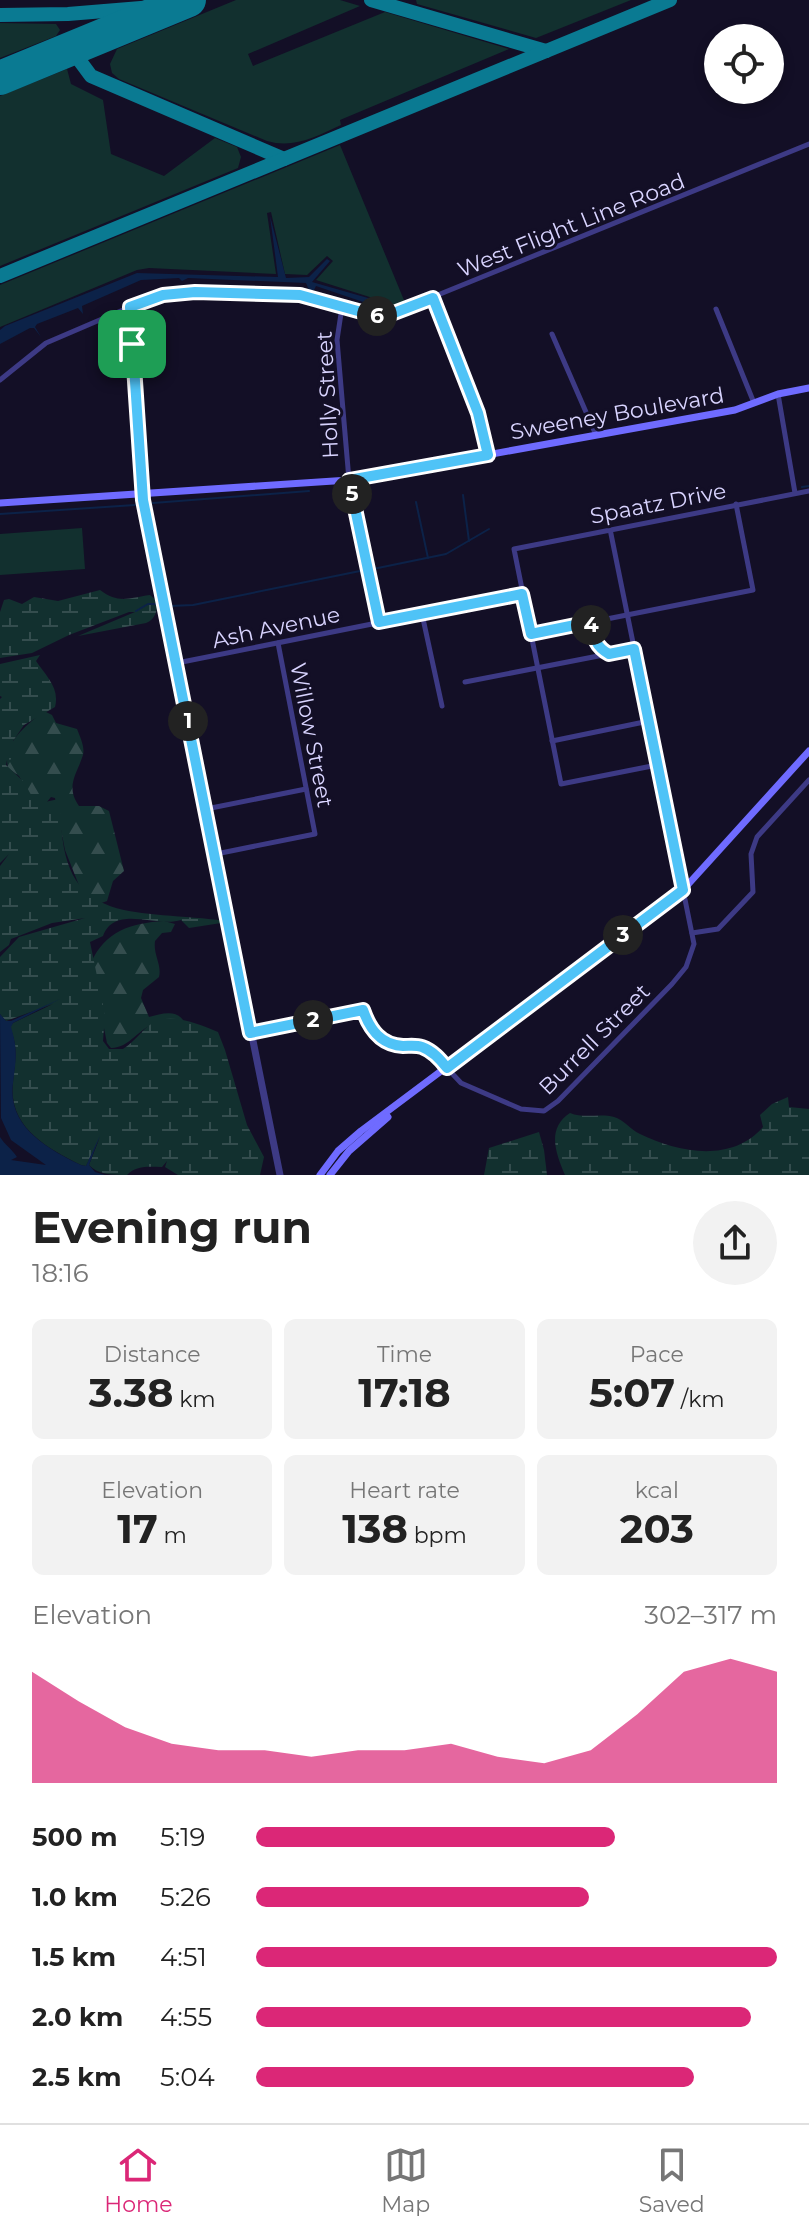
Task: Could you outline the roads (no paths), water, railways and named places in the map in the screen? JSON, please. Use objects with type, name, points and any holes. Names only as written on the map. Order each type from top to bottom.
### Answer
[{"type":"main road","name":"Sweeney Boulevard","points":[[0,503],[349,480],[735,410],[778,394],[809,388]]},
{"type":"main road","points":[[320,1175],[348,1142],[683,890],[809,751]]},
{"type":"main road","points":[[330,1175],[349,1151],[407,1098]]},
{"type":"street","name":"West Flight Line Road","points":[[0,380],[46,343],[163,295],[224,292],[300,295],[386,316],[809,144]]},
{"type":"street","points":[[433,298],[478,413],[488,455]]},
{"type":"street","points":[[130,307],[143,494],[280,1175]]},
{"type":"street","name":"Holly Street","points":[[342,307],[337,340],[349,480],[379,622]]},
{"type":"street","points":[[716,309],[754,403]]},
{"type":"street","points":[[552,334],[596,435]]},
{"type":"street","points":[[778,394],[795,493]]},
{"type":"street","name":"Spaatz Drive","points":[[522,594],[514,549],[809,491]]},
{"type":"street","points":[[531,634],[753,590],[736,504]]},
{"type":"street","name":"Burrell Street","points":[[447,1068],[461,1083],[521,1109],[538,1112],[551,1107],[686,967],[694,944],[610,529]]},
{"type":"street","points":[[522,594],[561,784],[657,765]]},
{"type":"street","name":"Ash Avenue","points":[[177,663],[522,594]]},
{"type":"street","points":[[422,614],[442,706]]},
{"type":"street","points":[[590,622],[596,645],[609,654]]},
{"type":"street","name":"Willow Street","points":[[214,854],[315,834],[278,643]]},
{"type":"street","points":[[465,682],[634,649]]},
{"type":"street","points":[[552,741],[649,721]]},
{"type":"street","points":[[692,933],[718,929],[753,892],[751,854],[757,837],[809,780]]},
{"type":"street","points":[[205,809],[306,789]]},
{"type":"street","points":[[250,1033],[363,1010],[367,1023],[382,1040],[391,1044],[423,1047],[435,1054],[447,1068]]},
{"type":"water","points":[[270,216],[286,278],[309,277],[327,259],[330,261],[312,282],[375,300],[372,305],[316,286],[314,290],[309,290],[306,283],[188,278],[182,281],[179,278],[141,280],[82,306],[83,314],[78,308],[37,324],[35,327],[41,337],[34,328],[30,328],[0,344],[0,330],[5,326],[137,273],[278,277]]},
{"type":"water","points":[[60,999],[13,1023],[11,1027],[16,1055],[13,1098],[16,1112],[43,1144],[81,1165],[86,1166],[100,1135],[89,1165],[95,1172],[105,1175],[0,1175],[0,1137],[17,1157],[11,1160],[46,1165],[11,1140],[1,1118],[0,1014],[6,1021],[11,1021]]},
{"type":"waterway","points":[[802,487],[809,486]]},
{"type":"waterway","points":[[153,503],[309,491]]},
{"type":"waterway","points":[[463,495],[469,541]]},
{"type":"waterway","points":[[416,502],[428,558]]},
{"type":"waterway","points":[[0,514],[135,505]]},
{"type":"waterway","points":[[373,569],[446,554],[489,529]]},
{"type":"waterway","points":[[170,606],[193,605],[360,571]]},
{"type":"waterway","points":[[136,611],[148,604],[157,604]]}]
